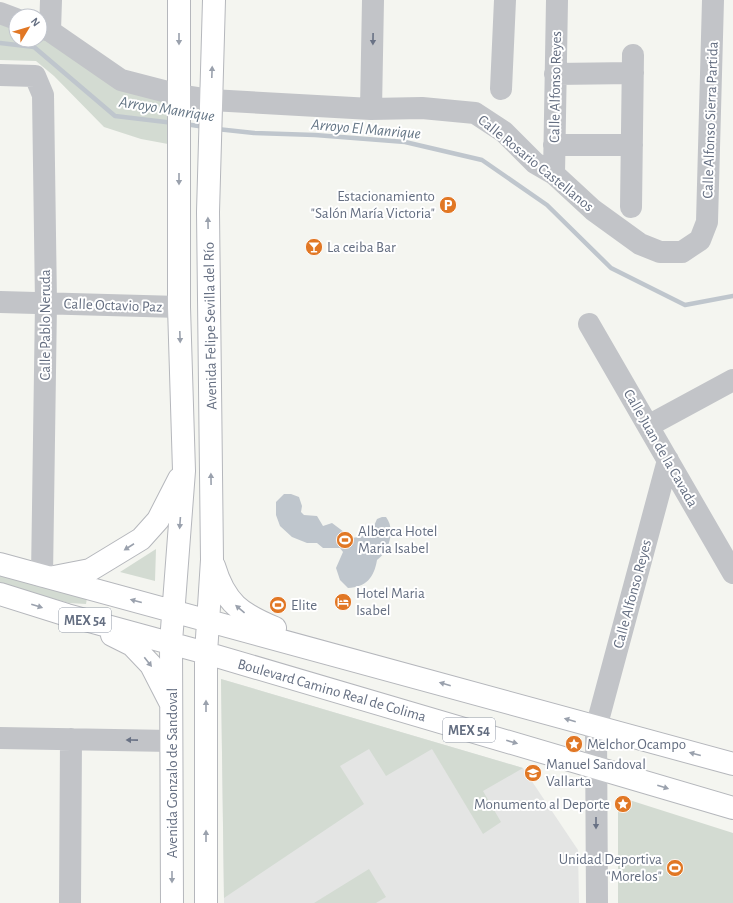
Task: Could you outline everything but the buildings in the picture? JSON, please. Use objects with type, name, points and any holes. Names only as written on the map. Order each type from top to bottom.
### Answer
[{"type":"main road","name":"Avenida Felipe Sevilla del Río","points":[[171,642],[184,471],[179,307],[179,0]]},
{"type":"main road","name":"Avenida Felipe Sevilla del Río","points":[[206,652],[212,560],[208,220],[214,0]]},
{"type":"main road","points":[[46,577],[90,570],[140,539],[158,520],[184,471]]},
{"type":"main road","points":[[212,560],[220,585],[234,603],[250,618],[338,656]]},
{"type":"main road","name":"MEX 54","points":[[0,564],[442,683],[596,728],[733,764]]},
{"type":"main road","name":"Boulevard Camino Real de Colima","points":[[0,594],[67,615],[206,652],[733,808]]},
{"type":"main road","points":[[67,615],[132,645],[151,665],[171,705]]},
{"type":"main road","name":"Avenida Gonzalo de Sandoval","points":[[171,642],[172,903]]},
{"type":"main road","points":[[206,652],[206,903]]},
{"type":"street","points":[[48,14],[51,0]]},
{"type":"street","points":[[371,109],[373,0]]},
{"type":"street","points":[[501,89],[505,0]]},
{"type":"street","name":"Calle Alfonso Reyes","points":[[554,174],[556,0]]},
{"type":"street","name":"Calle Alfonso Sierra Partida","points":[[700,240],[707,222],[713,0]]},
{"type":"street","name":"Calle Rosario Castellanos","points":[[48,31],[121,80],[179,102],[211,105],[371,109],[422,108],[475,113],[504,132],[535,163],[554,174],[593,210],[640,244],[660,252],[682,252],[700,240]]},
{"type":"street","points":[[555,74],[633,64],[631,207]]},
{"type":"street","name":"Calle Pablo Neruda","points":[[0,75],[35,76],[43,95],[46,303],[46,577]]},
{"type":"street","points":[[554,145],[632,145]]},
{"type":"street","name":"Calle Octavio Paz","points":[[0,302],[179,307]]},
{"type":"street","name":"Calle Juan de la Cavada","points":[[589,324],[733,573]]},
{"type":"street","points":[[648,426],[733,380]]},
{"type":"street","name":"Calle Alfonso Reyes","points":[[597,903],[596,728],[668,460]]},
{"type":"street","points":[[0,738],[171,741]]},
{"type":"street","points":[[70,903],[71,739]]},
{"type":"shaded area","points":[[0,21],[8,24],[8,48],[48,48],[48,40],[168,99],[168,144],[141,139],[104,127],[54,76],[36,61],[0,60]]},
{"type":"shaded area","name":"Alberca Hotel Maria Isabel","points":[[284,494],[291,494],[299,497],[302,506],[301,512],[304,515],[317,516],[323,526],[332,523],[352,538],[370,535],[377,519],[386,517],[389,522],[391,534],[390,540],[385,551],[377,560],[371,577],[360,586],[348,588],[340,580],[336,568],[343,552],[340,548],[323,548],[317,543],[307,543],[292,537],[280,526],[276,515],[276,502]]},
{"type":"shaded area","points":[[156,549],[155,581],[120,572]]},
{"type":"shaded area","points":[[0,574],[87,598],[86,604],[69,603],[0,584]]},
{"type":"shaded area","points":[[221,679],[523,768],[578,850],[579,903],[224,903]]},
{"type":"shaded area","points":[[221,679],[523,768],[483,791],[501,822],[483,834],[432,749],[386,776],[369,749],[340,766],[364,804],[224,898]]},
{"type":"shaded area","name":"Unidad Deportiva \"Morelos\"","points":[[623,798],[733,833],[733,903],[618,903],[618,801]]},
{"type":"shaded area","points":[[369,869],[386,897],[376,903],[314,903]]},
{"type":"waterway","name":"Arroyo Manrique","points":[[0,43],[34,47],[115,116],[174,123]]},
{"type":"waterway","name":"Arroyo Manrique","points":[[185,124],[205,127]]},
{"type":"waterway","name":"Arroyo El Manrique","points":[[217,129],[254,133],[315,135],[405,142],[482,160],[547,205],[611,268],[685,305],[733,296]]},
{"type":"place","name":"Estacionamiento \"Salón María Victoria\"","points":[[448,205]]},
{"type":"place","name":"La ceiba Bar","points":[[314,247]]},
{"type":"place","name":"Alberca Hotel Maria Isabel","points":[[345,540]]},
{"type":"place","name":"Hotel Maria Isabel","points":[[343,602]]},
{"type":"place","name":"Elite","points":[[278,605]]},
{"type":"place","name":"Melchor Ocampo","points":[[574,744]]},
{"type":"place","name":"Manuel Sandoval Vallarta","points":[[533,773]]},
{"type":"place","name":"Monumento al Deporte","points":[[623,804]]},
{"type":"place","name":"Unidad Deportiva \"Morelos\"","points":[[675,868]]}]
